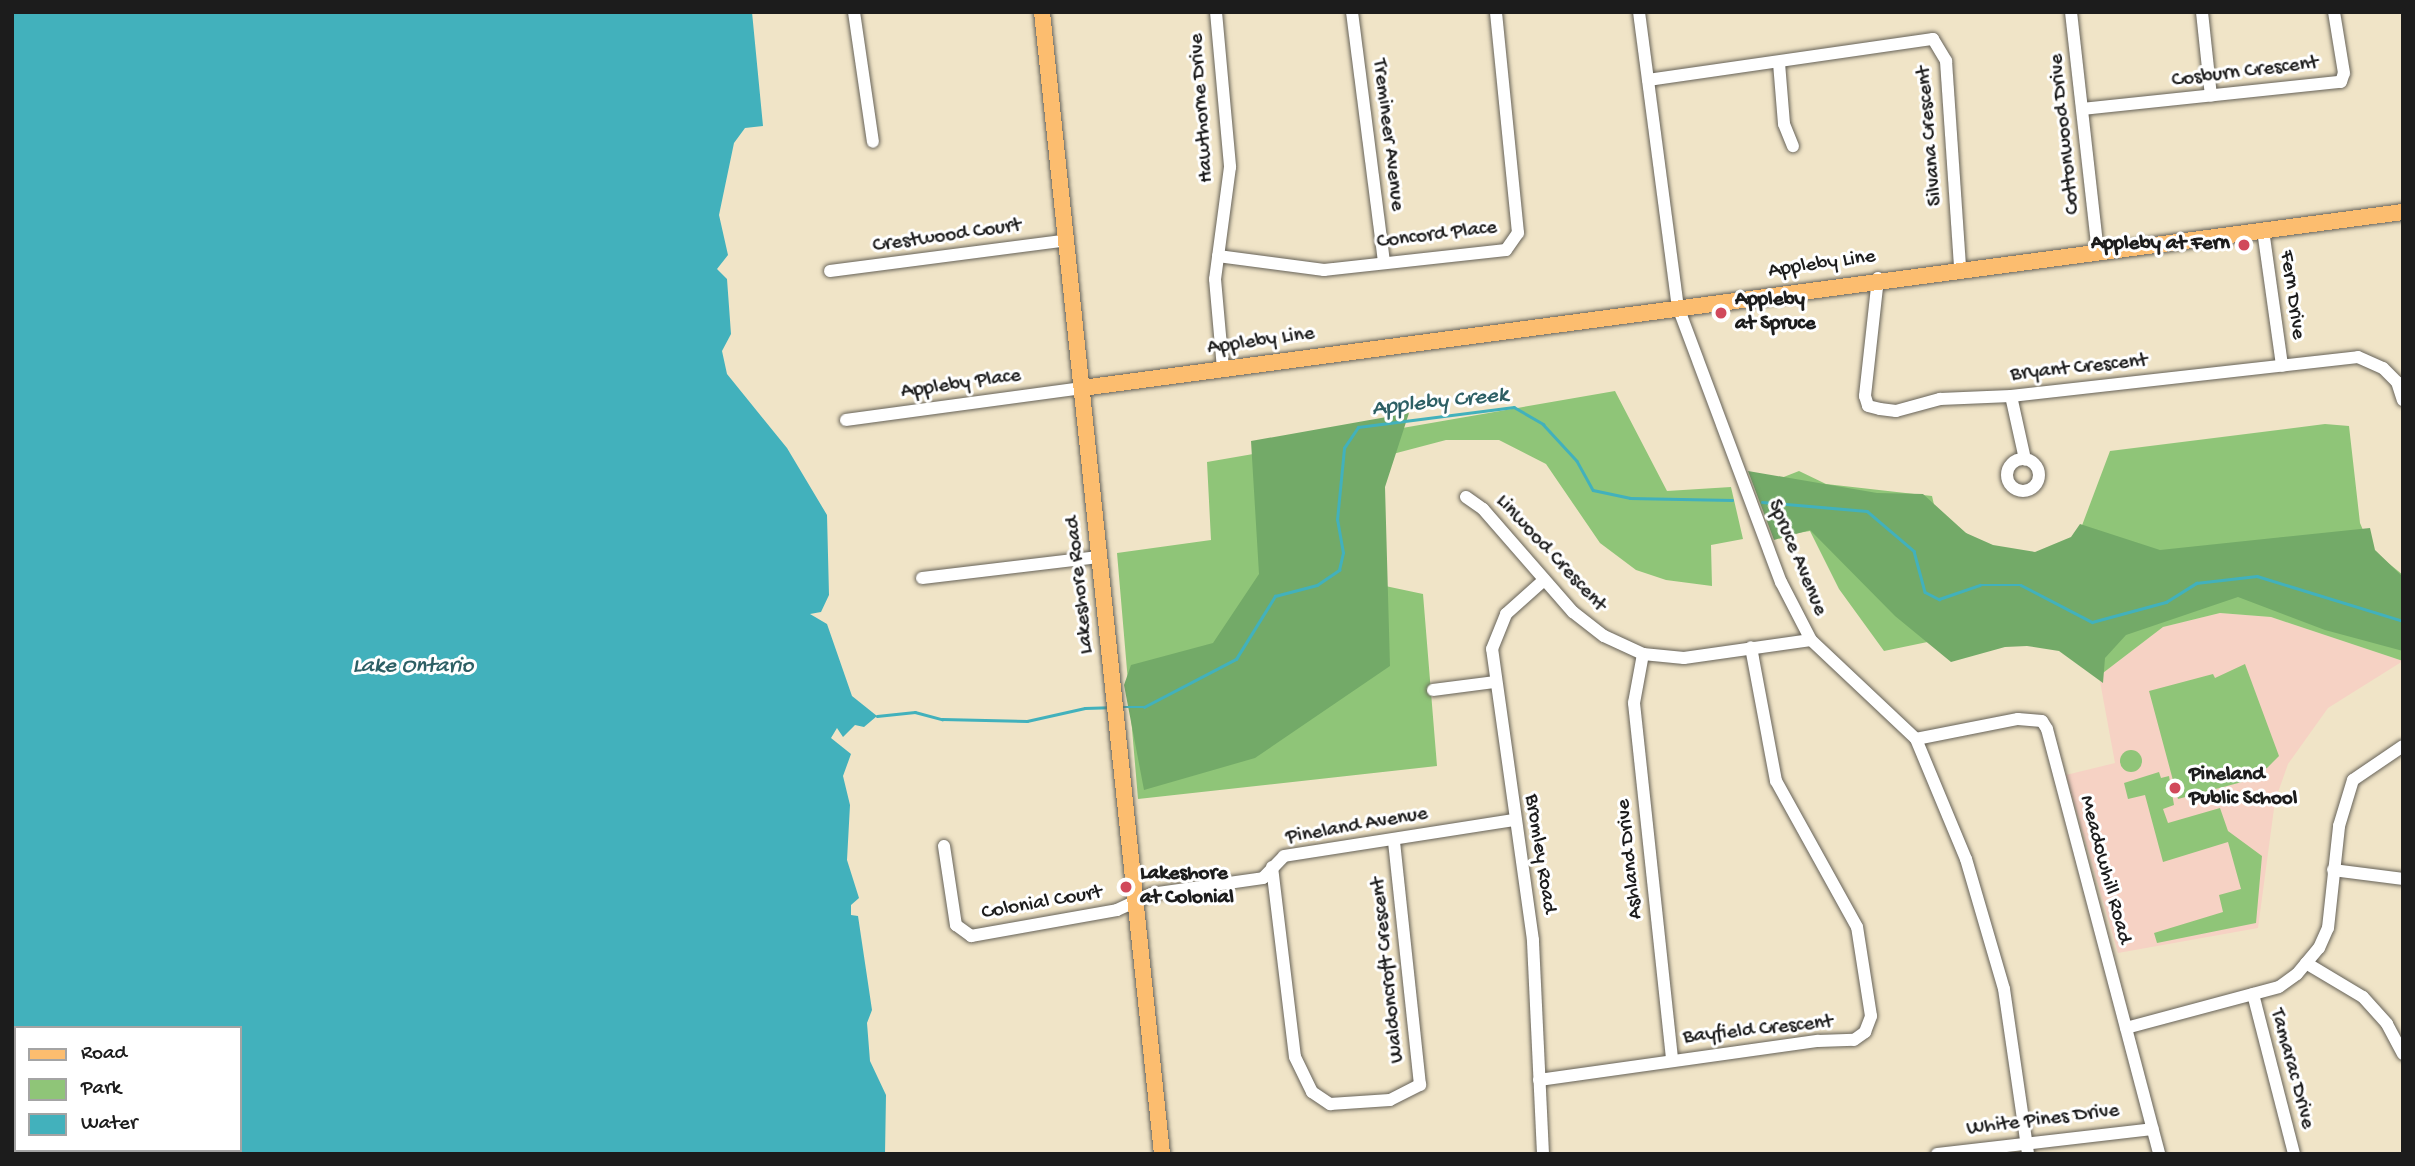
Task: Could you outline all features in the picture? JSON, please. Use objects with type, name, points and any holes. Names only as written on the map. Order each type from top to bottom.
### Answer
[{"type":"main road","name":"Lakeshore Road","points":[[1042,12],[1068,240],[1133,902],[1162,1154]]},
{"type":"main road","name":"Appleby Line","points":[[1082,388],[1878,278],[2403,212]]},
{"type":"street","points":[[854,12],[873,142]]},
{"type":"street","name":"Hawthorne Drive","points":[[1216,12],[1230,167],[1215,290],[1223,368]]},
{"type":"street","name":"Tremineer Avenue","points":[[1352,12],[1384,262]]},
{"type":"street","name":"Concord Place","points":[[1218,256],[1324,270],[1506,250],[1518,233],[1496,12]]},
{"type":"street","name":"Spruce Avenue","points":[[1639,12],[1678,307],[1780,582],[1811,640],[1916,739],[1966,859],[2004,989],[2027,1147]]},
{"type":"street","name":"Cottonwood Drive","points":[[2071,12],[2098,251]]},
{"type":"street","points":[[2202,12],[2211,96]]},
{"type":"street","name":"Cosburn Crescent","points":[[2082,109],[2341,82],[2344,73],[2334,12]]},
{"type":"street","name":"Silvana Crescent","points":[[1648,80],[1933,39],[1942,48],[1960,269]]},
{"type":"street","points":[[1779,63],[1784,124],[1793,146]]},
{"type":"street","name":"Fern Drive","points":[[2263,230],[2282,366]]},
{"type":"street","name":"Crestwood Court","points":[[830,271],[1068,240]]},
{"type":"street","name":"Bryant Crescent","points":[[1878,278],[1868,406],[1896,411],[1940,399],[2011,396],[2358,357],[2383,368],[2397,382],[2403,400]]},
{"type":"street","name":"Appleby Place","points":[[846,420],[1082,388]]},
{"type":"street","points":[[2011,396],[2025,459]]},
{"type":"street","name":"Linwood Crescent","points":[[1466,497],[1483,509],[1544,580],[1604,636],[1643,654],[1684,658],[1811,640]]},
{"type":"street","points":[[922,578],[1099,557]]},
{"type":"street","name":"Bromley Road","points":[[1543,1154],[1533,940],[1494,682],[1492,649],[1506,614],[1544,580]]},
{"type":"street","name":"Bayfield Crescent","points":[[1539,1080],[1818,1041],[1854,1040],[1865,1032],[1871,1016],[1857,927],[1776,781],[1752,647]]},
{"type":"street","name":"Ashland Drive","points":[[1643,654],[1634,703],[1672,1060]]},
{"type":"street","points":[[1433,690],[1494,682]]},
{"type":"street","name":"Meadowhill Road","points":[[1916,739],[2018,719],[2042,721],[2159,1154]]},
{"type":"street","points":[[2126,1028],[2279,987],[2306,963],[2328,928],[2339,826],[2353,780],[2403,747]]},
{"type":"street","name":"Pineland Avenue","points":[[1133,902],[1151,894],[1263,878],[1284,856],[1514,820]]},
{"type":"street","name":"Waldoncroft Crescent","points":[[1272,867],[1295,1056],[1312,1092],[1329,1104],[1390,1100],[1420,1085],[1394,840]]},
{"type":"street","name":"Colonial Court","points":[[944,846],[956,925],[971,936],[1117,911],[1133,902]]},
{"type":"street","points":[[2333,870],[2403,879]]},
{"type":"street","points":[[2306,963],[2363,998],[2387,1024],[2403,1054]]},
{"type":"street","name":"Tamarac Drive","points":[[2253,994],[2294,1154]]},
{"type":"street","name":"White Pines Drive","points":[[1937,1154],[2027,1147],[2153,1129]]},
{"type":"shaded area","name":"Pineland Public School","points":[[2220,613],[2271,617],[2403,661],[2328,708],[2288,764],[2275,801],[2258,928],[2118,953],[2066,775],[2115,763],[2099,676],[2163,627]]},
{"type":"green space","points":[[1615,391],[1667,491],[1731,487],[1743,539],[1711,545],[1712,586],[1666,580],[1636,570],[1600,543],[1546,464],[1499,440],[1446,440],[1370,460],[1357,580],[1423,594],[1437,766],[1138,799],[1117,553],[1211,540],[1207,462]]},
{"type":"green space","points":[[1409,413],[1385,487],[1390,666],[1255,758],[1144,790],[1124,685],[1131,665],[1213,643],[1259,574],[1251,441]]},
{"type":"green space","points":[[2325,424],[2349,426],[2360,523],[2371,549],[2403,575],[2403,661],[2271,617],[2220,613],[2163,627],[2099,676],[2089,643],[1971,633],[1884,651],[1839,589],[1810,531],[1780,536],[1758,487],[1799,471],[1826,484],[1932,496],[1935,509],[1993,554],[2069,560],[2110,451]]},
{"type":"green space","points":[[1748,471],[1877,493],[1923,494],[1966,533],[1993,545],[2035,552],[2071,537],[2080,524],[2160,550],[2370,528],[2375,550],[2403,577],[2403,651],[2325,630],[2238,597],[2126,635],[2105,658],[2103,683],[2059,651],[2027,646],[2005,647],[1951,662],[1895,616],[1810,530],[1774,540]]},
{"type":"green space","points":[[2245,664],[2279,756],[2267,768],[2241,777],[2242,782],[2178,799],[2149,691],[2213,674],[2215,678]]},
{"type":"green space","points":[[2131,750],[2141,757],[2142,761],[2135,771],[2131,772],[2121,765],[2120,761],[2127,751]]},
{"type":"green space","points":[[2159,772],[2161,778],[2169,776],[2174,805],[2163,809],[2168,823],[2220,808],[2228,831],[2262,856],[2256,923],[2157,943],[2154,933],[2223,912],[2219,895],[2241,889],[2228,842],[2163,862],[2145,795],[2128,799],[2124,783]]},
{"type":"water","name":"Lake Ontario","points":[[12,12],[752,12],[763,126],[745,128],[734,143],[719,215],[728,255],[717,269],[727,279],[731,334],[722,351],[727,374],[787,448],[827,515],[829,595],[821,612],[810,614],[827,624],[852,696],[877,716],[864,727],[855,725],[843,737],[837,728],[831,738],[851,754],[843,776],[850,805],[847,860],[859,898],[851,905],[851,915],[858,916],[872,1010],[867,1023],[870,1061],[886,1095],[885,1154],[12,1154]]},
{"type":"waterway","name":"Appleby Creek","points":[[1122,707],[1144,707],[1236,659],[1275,596],[1317,585],[1339,570],[1343,553],[1337,520],[1344,448],[1358,427],[1514,407],[1543,424],[1577,461],[1593,490],[1630,498],[1732,500]]},
{"type":"waterway","name":"Appleby Creek","points":[[1762,502],[1867,511],[1914,551],[1925,592],[1939,599],[1980,585],[2021,585],[2092,622],[2166,602],[2196,583],[2257,576],[2403,621]]},
{"type":"waterway","name":"Appleby Creek","points":[[877,716],[915,712],[942,719],[1027,721],[1085,708],[1109,707]]},
{"type":"place","name":"Appleby at Fern","points":[[2244,245]]},
{"type":"place","name":"Appleby at Spruce","points":[[1721,313]]},
{"type":"place","name":"Pineland Public School","points":[[2175,788]]},
{"type":"place","name":"Lakeshore at Colonial","points":[[1126,887]]}]
